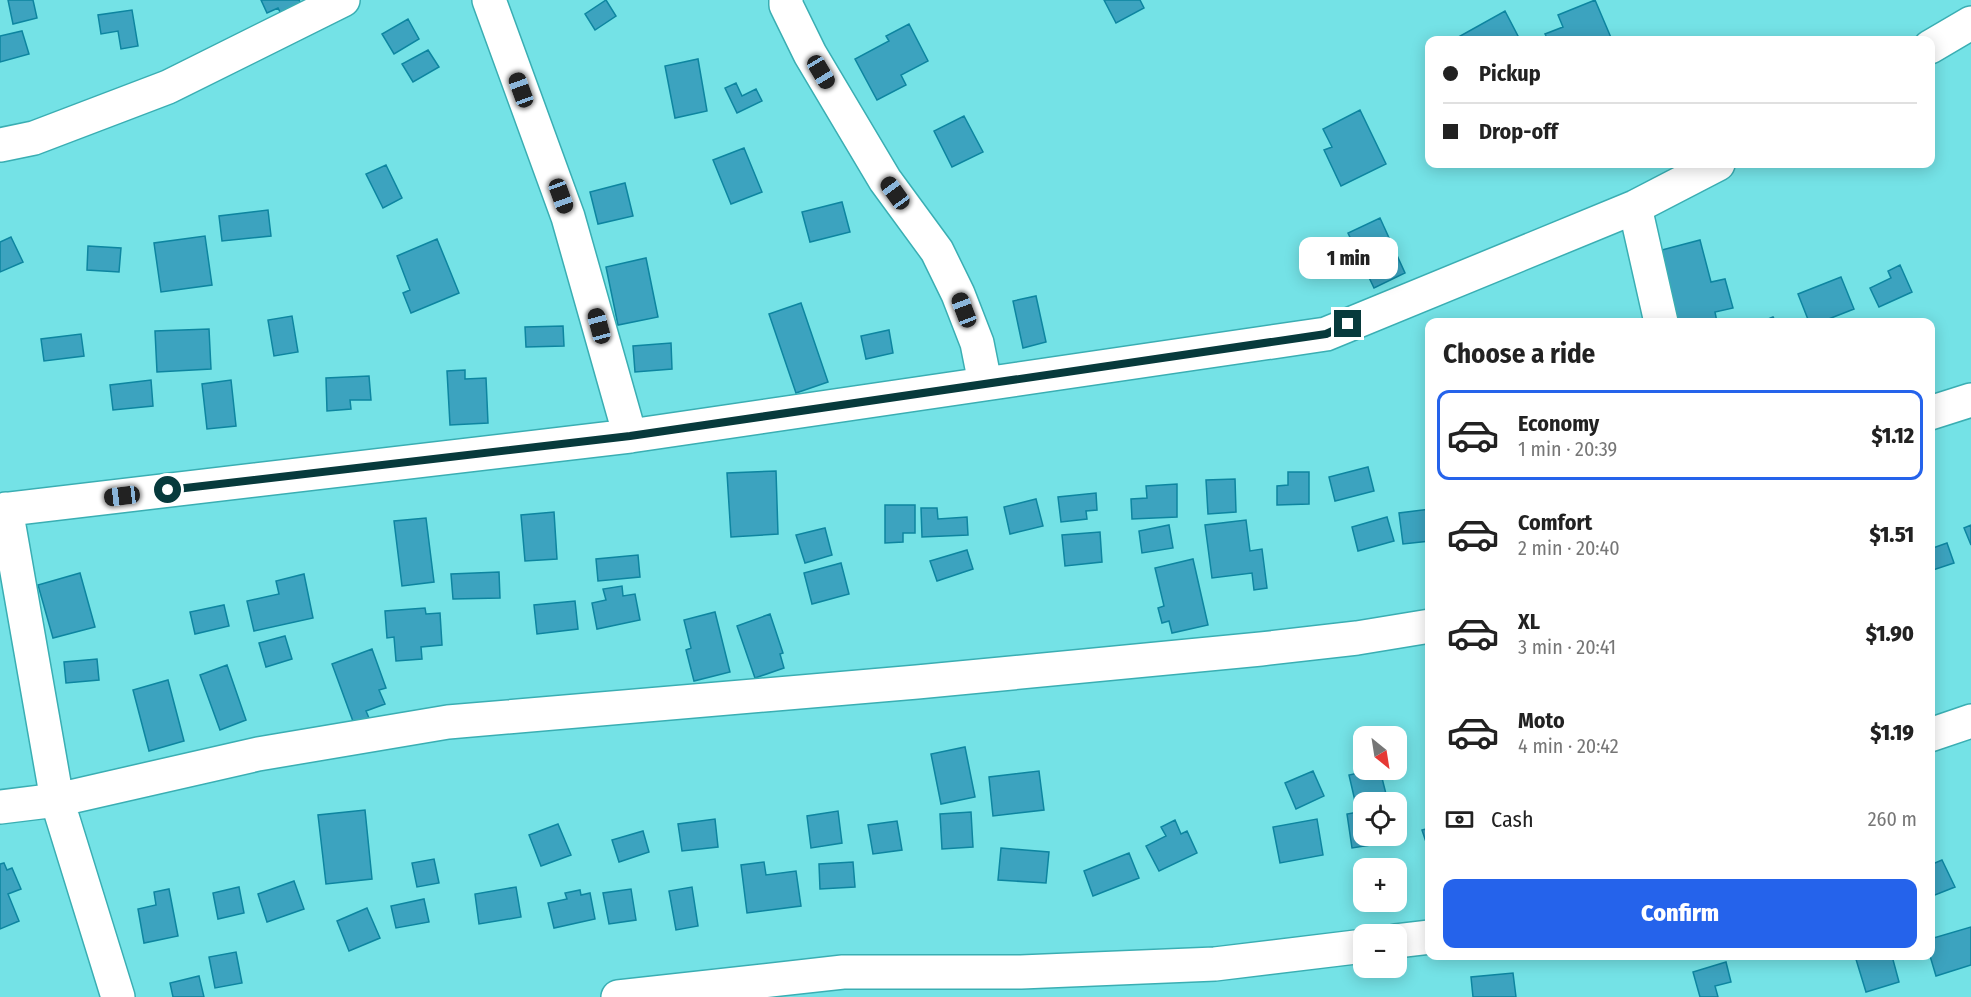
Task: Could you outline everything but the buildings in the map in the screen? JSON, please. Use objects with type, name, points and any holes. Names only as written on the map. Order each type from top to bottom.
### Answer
[{"type":"street","points":[[0,145],[34,138],[168,87],[343,0]]},
{"type":"street","points":[[489,0],[568,217],[630,436]]},
{"type":"street","points":[[786,0],[786,5],[810,54],[885,180],[937,251],[958,294],[977,343],[985,383]]},
{"type":"street","points":[[1935,44],[1971,23]]},
{"type":"street","points":[[118,997],[57,800],[3,510],[630,436],[1326,334],[1635,207],[1710,168]]},
{"type":"street","points":[[1635,207],[1660,318]]},
{"type":"street","points":[[1935,411],[1971,400]]},
{"type":"street","points":[[0,807],[57,800],[258,754],[448,722],[917,682],[1261,649],[1357,638],[1425,627]]},
{"type":"street","points":[[1935,734],[1970,725]]},
{"type":"street","points":[[1407,940],[1425,938]]},
{"type":"street","points":[[618,997],[843,972],[1021,972],[1215,964],[1353,946]]},
{"type":"route","points":[[168,490],[630,436],[1326,334],[1348,324]]}]
